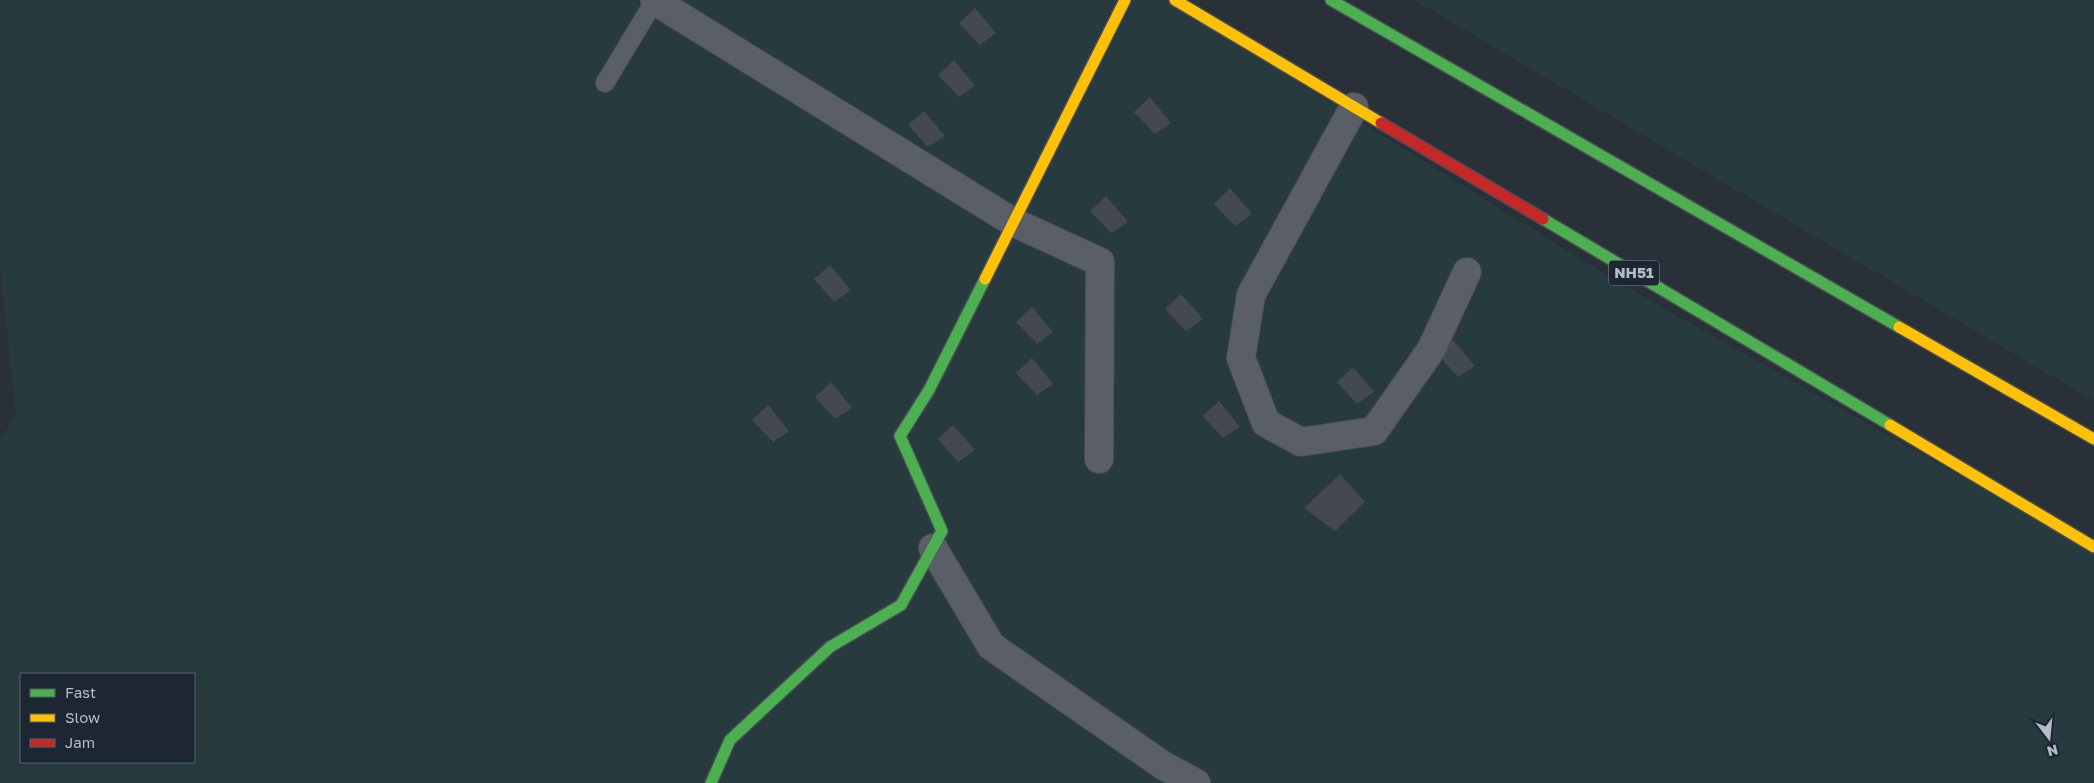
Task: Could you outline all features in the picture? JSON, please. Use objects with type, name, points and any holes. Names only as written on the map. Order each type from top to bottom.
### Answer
[{"type":"main road","points":[[711,783],[730,740],[830,647],[901,605],[942,531],[900,436],[929,390],[1125,0]]},
{"type":"main road","name":"NH51","points":[[1175,0],[2094,546]]},
{"type":"main road","points":[[1331,0],[2094,439]]},
{"type":"street","points":[[655,0],[1013,222],[1100,262],[1100,459]]},
{"type":"street","points":[[1354,106],[1251,295],[1242,358],[1266,423],[1301,442],[1374,431],[1431,350],[1467,272]]},
{"type":"street","points":[[933,548],[991,646],[1164,766],[1196,783]]},
{"type":"lane","points":[[605,83],[655,0]]},
{"type":"green space","points":[[0,0],[1166,0],[1614,280],[2094,552],[2094,783],[0,783],[0,440],[16,415],[0,268]]},
{"type":"green space","points":[[1414,0],[2094,0],[2094,401]]},
{"type":"building","points":[[975,8],[996,33],[980,45],[959,23]]},
{"type":"building","points":[[954,60],[975,86],[959,97],[938,75]]},
{"type":"building","points":[[1150,97],[1171,123],[1155,134],[1134,112]]},
{"type":"building","points":[[924,111],[945,136],[928,147],[908,125]]},
{"type":"building","points":[[1230,188],[1252,214],[1235,226],[1214,204]]},
{"type":"building","points":[[1106,196],[1128,222],[1111,233],[1090,211]]},
{"type":"building","points":[[830,265],[851,290],[834,302],[814,279]]},
{"type":"building","points":[[1181,294],[1203,319],[1186,331],[1165,309]]},
{"type":"building","points":[[1032,307],[1053,332],[1037,344],[1016,322]]},
{"type":"building","points":[[1453,340],[1475,366],[1458,377],[1438,355]]},
{"type":"building","points":[[1032,358],[1053,384],[1037,395],[1016,373]]},
{"type":"building","points":[[1353,367],[1374,392],[1357,404],[1337,382]]},
{"type":"building","points":[[831,382],[852,408],[835,419],[815,397]]},
{"type":"building","points":[[1219,401],[1240,427],[1223,438],[1203,416]]},
{"type":"building","points":[[768,405],[789,431],[773,442],[752,420]]},
{"type":"building","points":[[953,425],[975,450],[958,462],[938,439]]},
{"type":"building","points":[[1340,474],[1365,502],[1335,531],[1304,508]]},
{"type":"traffic: fast","points":[[1331,0],[1899,327]]},
{"type":"traffic: fast","points":[[1543,219],[1890,425]]},
{"type":"traffic: fast","points":[[711,783],[730,740],[830,647],[901,605],[942,531],[900,436],[929,390],[985,279]]},
{"type":"traffic: slow","points":[[985,279],[1125,0]]},
{"type":"traffic: slow","points":[[1175,0],[1381,123]]},
{"type":"traffic: slow","points":[[1899,327],[2094,439]]},
{"type":"traffic: slow","points":[[1890,425],[2094,547]]},
{"type":"traffic: jam","points":[[1381,123],[1543,219]]}]
